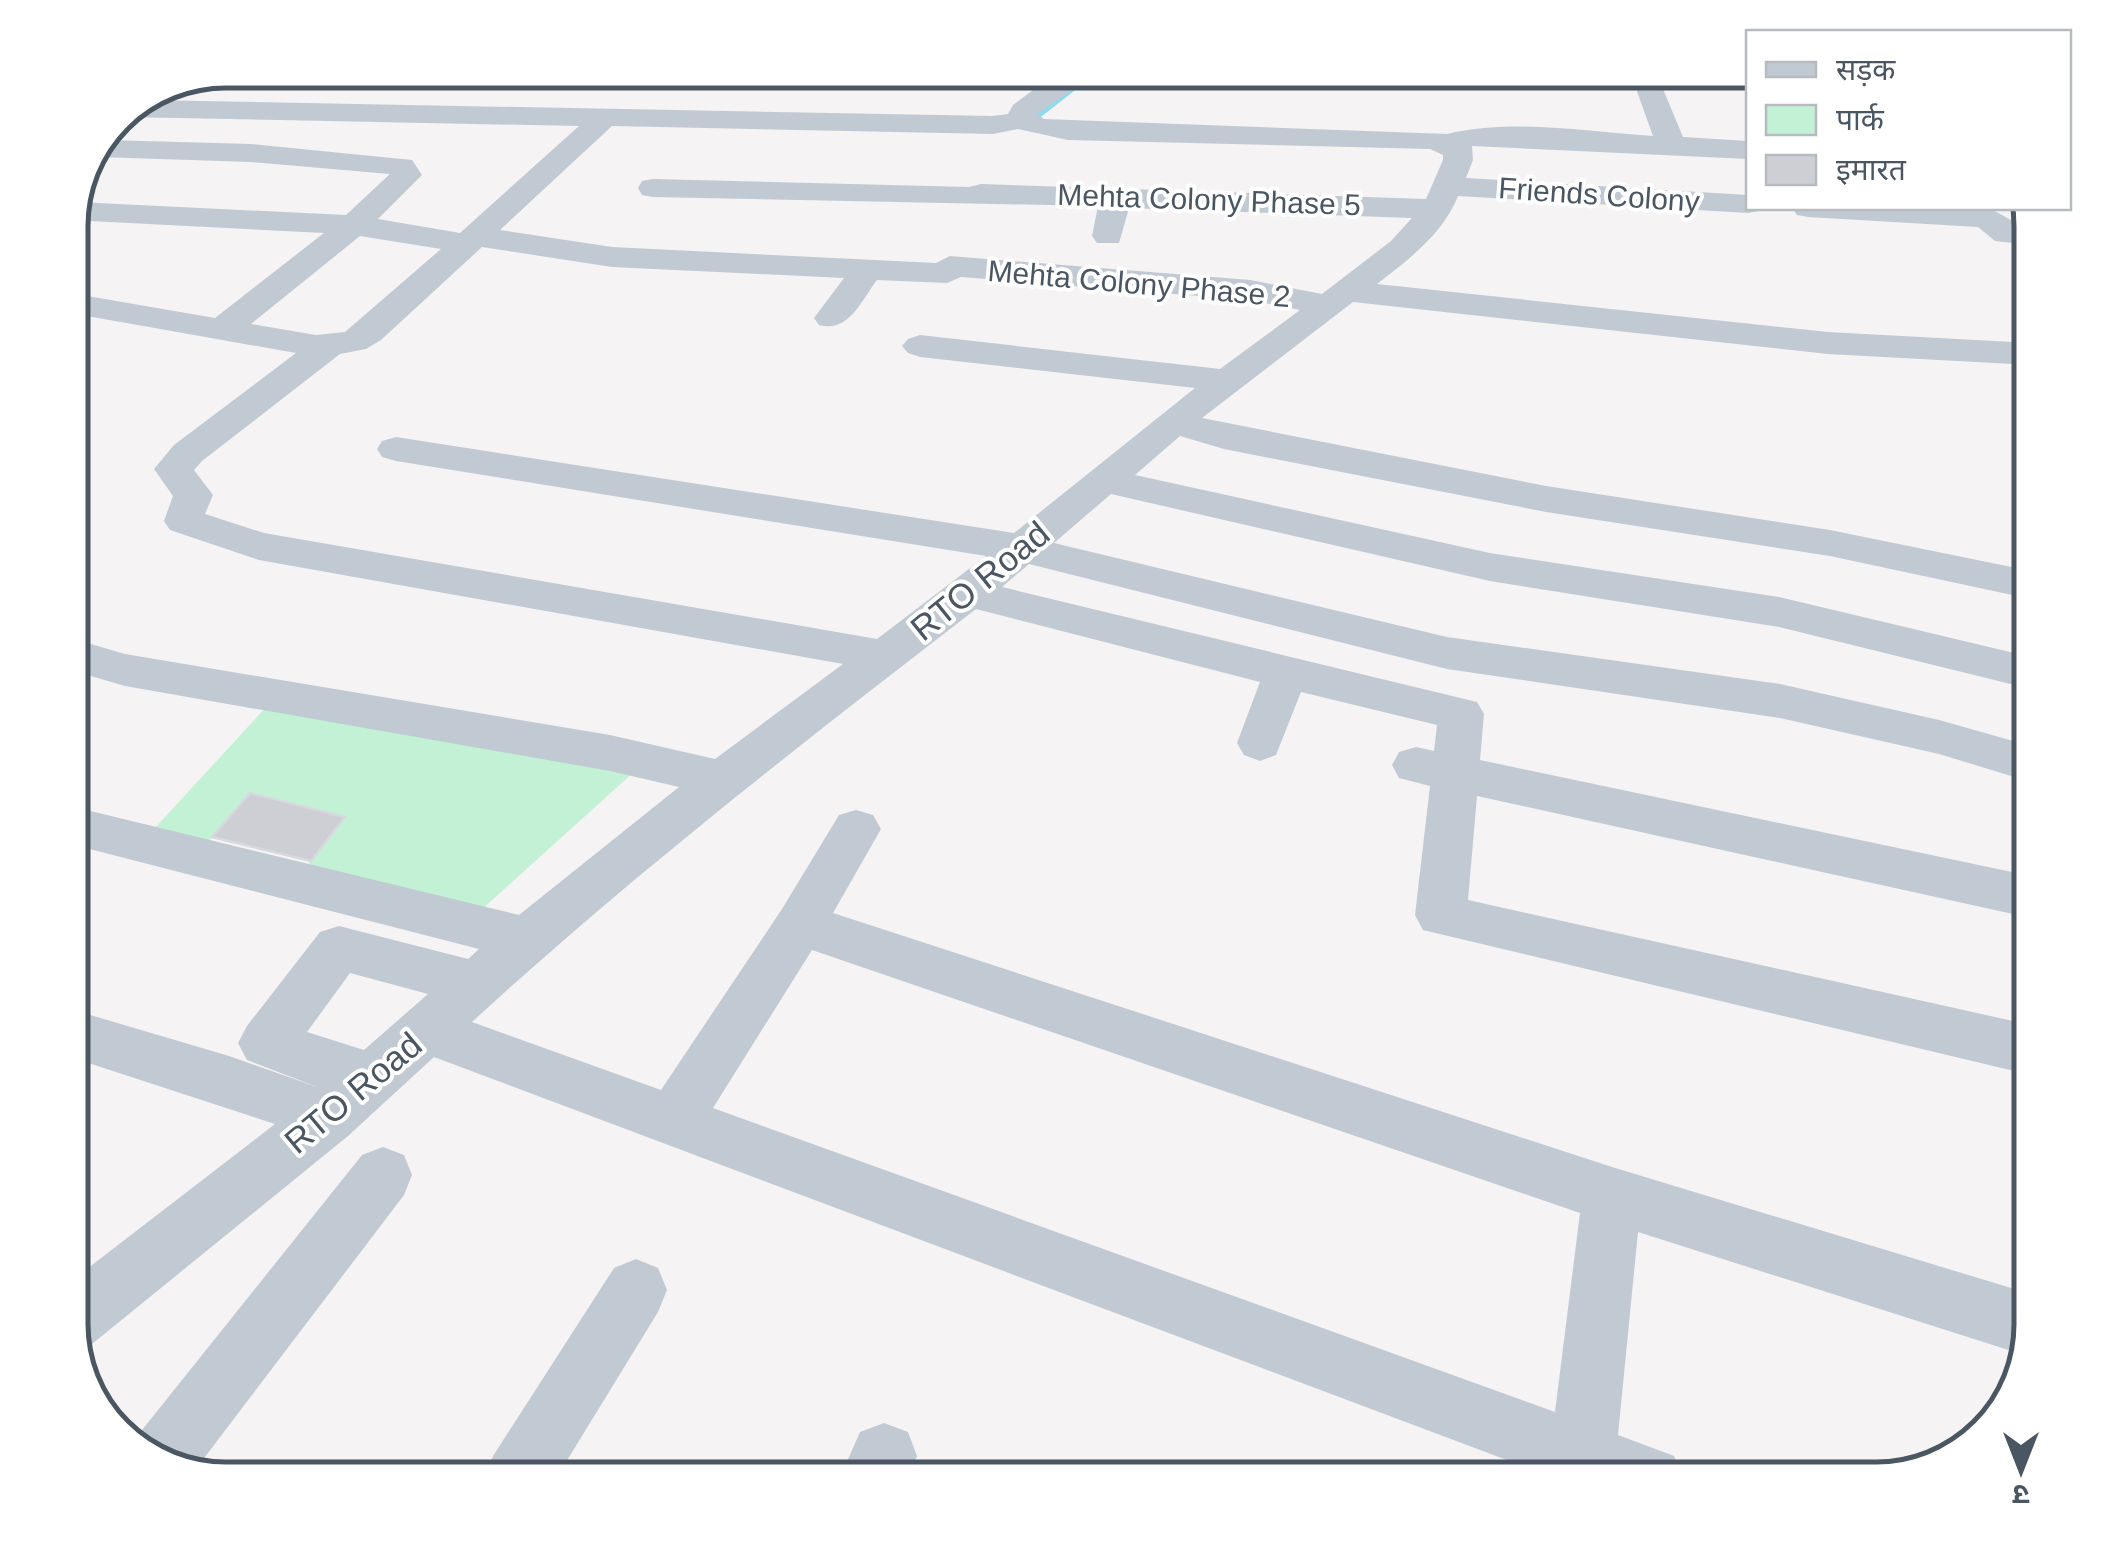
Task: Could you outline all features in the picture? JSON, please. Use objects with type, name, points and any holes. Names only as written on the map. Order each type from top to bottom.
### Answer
[{"type":"street","points":[[944,280],[1008,123],[1055,88]]},
{"type":"street","points":[[1650,88],[1672,146]]},
{"type":"street","points":[[152,109],[603,120],[1008,123],[1068,131],[1448,143],[1472,137],[1528,137],[1746,150]]},
{"type":"street","points":[[88,306],[327,347],[354,342],[368,334],[603,120]]},
{"type":"street","points":[[1443,197],[1458,160],[1458,150],[1448,143]]},
{"type":"street","points":[[111,149],[251,153],[401,166],[407,175],[354,225],[223,329]]},
{"type":"street","name":"Mehta Colony Phase 5","points":[[653,188],[980,195],[1443,197]]},
{"type":"street","points":[[1108,236],[1116,196]]},
{"type":"street","name":"Friends Colony","points":[[1443,197],[1746,204]]},
{"type":"street","name":"RTO Road","points":[[88,1308],[328,1117],[528,939],[722,780],[970,592],[1174,422],[1403,248],[1443,197]]},
{"type":"street","points":[[1878,210],[1984,213],[2006,234],[2014,234]]},
{"type":"street","name":"Mehta Colony Phase 2","points":[[89,212],[354,225],[612,257],[867,270],[944,280],[1250,290],[1828,344],[2014,353]]},
{"type":"street","points":[[831,318],[867,270]]},
{"type":"street","points":[[920,346],[1226,381]]},
{"type":"street","points":[[327,347],[172,469],[193,496],[185,509],[184,521],[259,546],[887,656]]},
{"type":"street","points":[[1174,422],[1224,437],[1546,499],[1830,543],[2014,581]]},
{"type":"street","points":[[396,449],[1020,548],[1446,653],[1780,701],[1938,736],[2014,759]]},
{"type":"street","points":[[1103,480],[1490,567],[1779,612],[2014,669]]},
{"type":"street","points":[[970,592],[1067,620],[1461,714],[1437,769],[1442,915],[2014,1046]]},
{"type":"street","points":[[88,659],[125,670],[592,750],[722,780]]},
{"type":"street","points":[[1260,743],[1286,671]]},
{"type":"street","points":[[1437,769],[2014,894]]},
{"type":"street","points":[[88,829],[528,939]]},
{"type":"street","points":[[672,1122],[800,924],[856,829]]},
{"type":"street","points":[[800,924],[1612,1194],[2014,1321]]},
{"type":"street","points":[[373,1078],[266,1043],[339,948],[478,984]]},
{"type":"street","points":[[428,1030],[1602,1462]]},
{"type":"street","points":[[88,1039],[328,1117]]},
{"type":"street","points":[[169,1450],[383,1175]]},
{"type":"street","points":[[1583,1455],[1612,1194]]},
{"type":"street","points":[[528,1462],[636,1290]]},
{"type":"green space","points":[[269,704],[635,771],[480,911],[305,868],[345,817],[250,793],[208,842],[154,829]]},
{"type":"building","points":[[250,793],[345,817],[311,861],[212,837]]},
{"type":"waterway","points":[[1040,114],[1073,88]]}]
